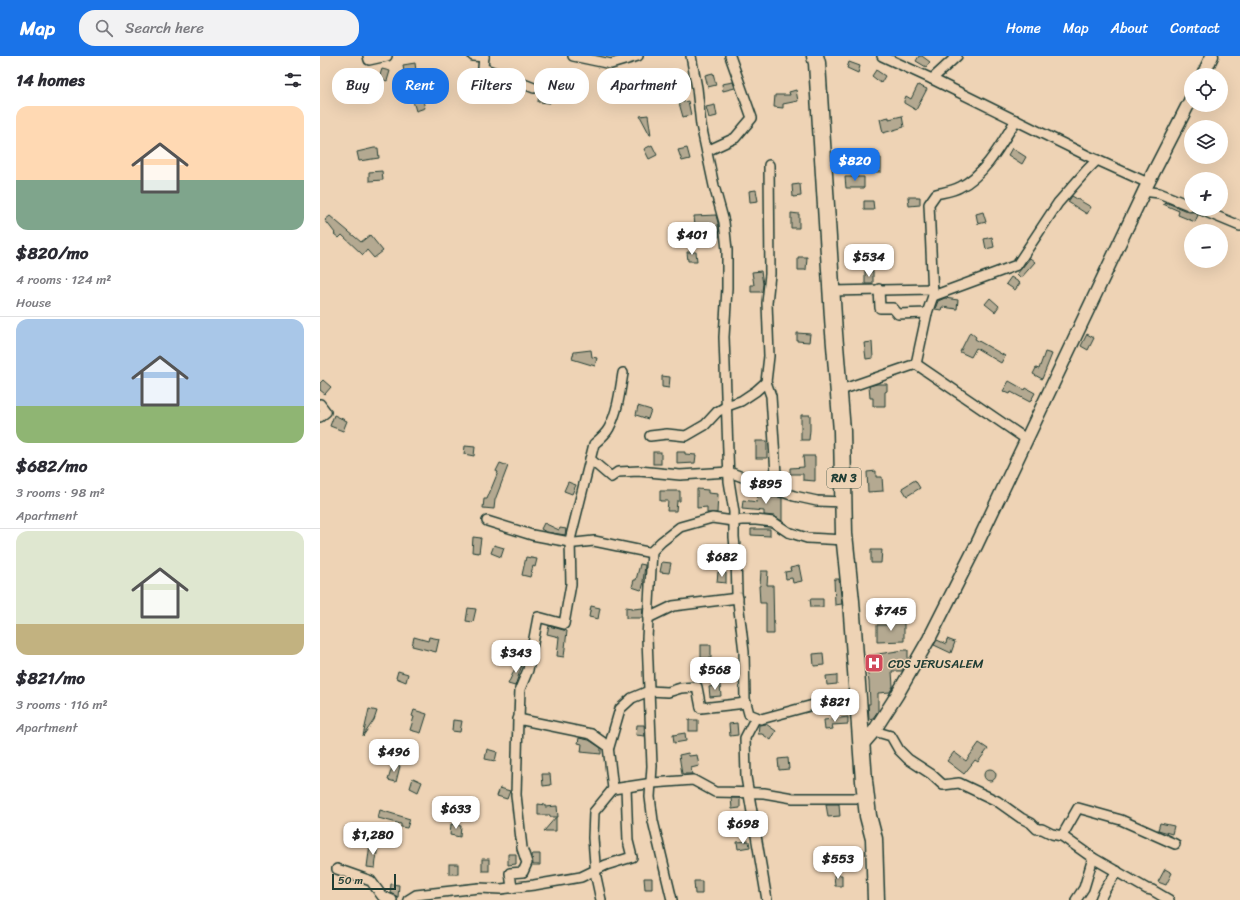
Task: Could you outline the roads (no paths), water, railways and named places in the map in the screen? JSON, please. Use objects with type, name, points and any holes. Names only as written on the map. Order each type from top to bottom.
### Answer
[{"type":"highway","name":"RN 3","points":[[815,56],[817,63],[842,438],[845,540],[866,798],[874,839],[876,900]]},
{"type":"main road","points":[[1206,68],[1212,56]]},
{"type":"main road","points":[[861,746],[874,731],[897,695],[929,638],[976,544],[1146,187],[1184,112]]},
{"type":"street","points":[[368,56],[369,60],[386,56]]},
{"type":"street","points":[[473,56],[484,57],[483,68],[534,88]]},
{"type":"street","points":[[573,56],[610,64],[638,56]]},
{"type":"street","points":[[691,56],[697,88],[700,125],[724,222],[727,250],[727,288],[724,337],[729,472],[734,512],[733,521],[738,598],[744,652],[746,703],[749,714],[761,719],[858,693]]},
{"type":"street","points":[[707,151],[735,138],[752,118],[730,56]]},
{"type":"street","points":[[882,56],[1097,160],[1146,187],[1184,203]]},
{"type":"street","points":[[932,79],[957,56]]},
{"type":"street","points":[[916,364],[933,293],[929,204],[936,194],[959,188],[974,179],[993,155],[1016,120]]},
{"type":"street","points":[[832,291],[879,289],[933,293],[1017,265],[1058,203],[1097,160]]},
{"type":"street","points":[[769,165],[770,274],[767,303],[769,356],[766,382],[771,396],[777,490]]},
{"type":"street","points":[[1216,216],[1240,226]]},
{"type":"street","points":[[879,289],[880,308],[892,308],[898,314],[927,313]]},
{"type":"street","points":[[916,364],[1026,439]]},
{"type":"street","points":[[838,391],[916,364]]},
{"type":"street","points":[[512,888],[510,873],[522,872],[526,863],[522,848],[516,794],[520,689],[528,670],[538,617],[564,624],[571,584],[570,542],[594,444],[609,428],[618,405],[623,373]]},
{"type":"street","points":[[650,436],[667,434],[686,436],[705,425],[717,412],[727,406],[741,401],[766,382]]},
{"type":"street","points":[[320,404],[326,412],[320,417]]},
{"type":"street","points":[[590,460],[611,477],[618,472],[639,471],[680,475],[729,472],[777,490],[817,501],[844,502]]},
{"type":"street","points":[[672,900],[653,821],[650,796],[652,766],[647,638],[652,553],[661,542],[680,527],[712,518],[733,521],[756,520],[773,522],[788,532],[807,538],[845,540]]},
{"type":"street","points":[[487,521],[532,535],[575,543],[594,541],[652,553]]},
{"type":"street","points":[[648,618],[673,606],[738,598]]},
{"type":"street","points":[[613,789],[608,747],[620,709],[632,698],[649,691],[668,692],[681,688],[696,687],[701,708],[746,703]]},
{"type":"street","points":[[756,717],[745,738],[746,778],[767,900]]},
{"type":"street","points":[[519,719],[591,734],[608,747]]},
{"type":"street","points":[[874,731],[891,736],[899,750],[908,759],[932,774],[943,785],[959,783],[997,801],[1031,823],[1037,830],[1062,836],[1093,858],[1169,900]]},
{"type":"street","points":[[601,900],[593,838],[594,812],[613,789],[693,780],[715,792],[764,793],[793,798],[866,798]]},
{"type":"street","points":[[408,900],[416,895],[479,888],[512,888],[581,877],[606,865],[632,857],[628,841],[626,787]]},
{"type":"street","points":[[1062,836],[1078,808],[1121,820],[1174,844]]},
{"type":"street","points":[[1076,900],[1084,888],[1093,858]]},
{"type":"street","points":[[337,869],[371,881],[382,896],[392,900]]},
{"type":"street","points":[[1100,900],[1117,871]]},
{"type":"place","name":"CDS JERUSALEM","points":[[874,663]]}]
